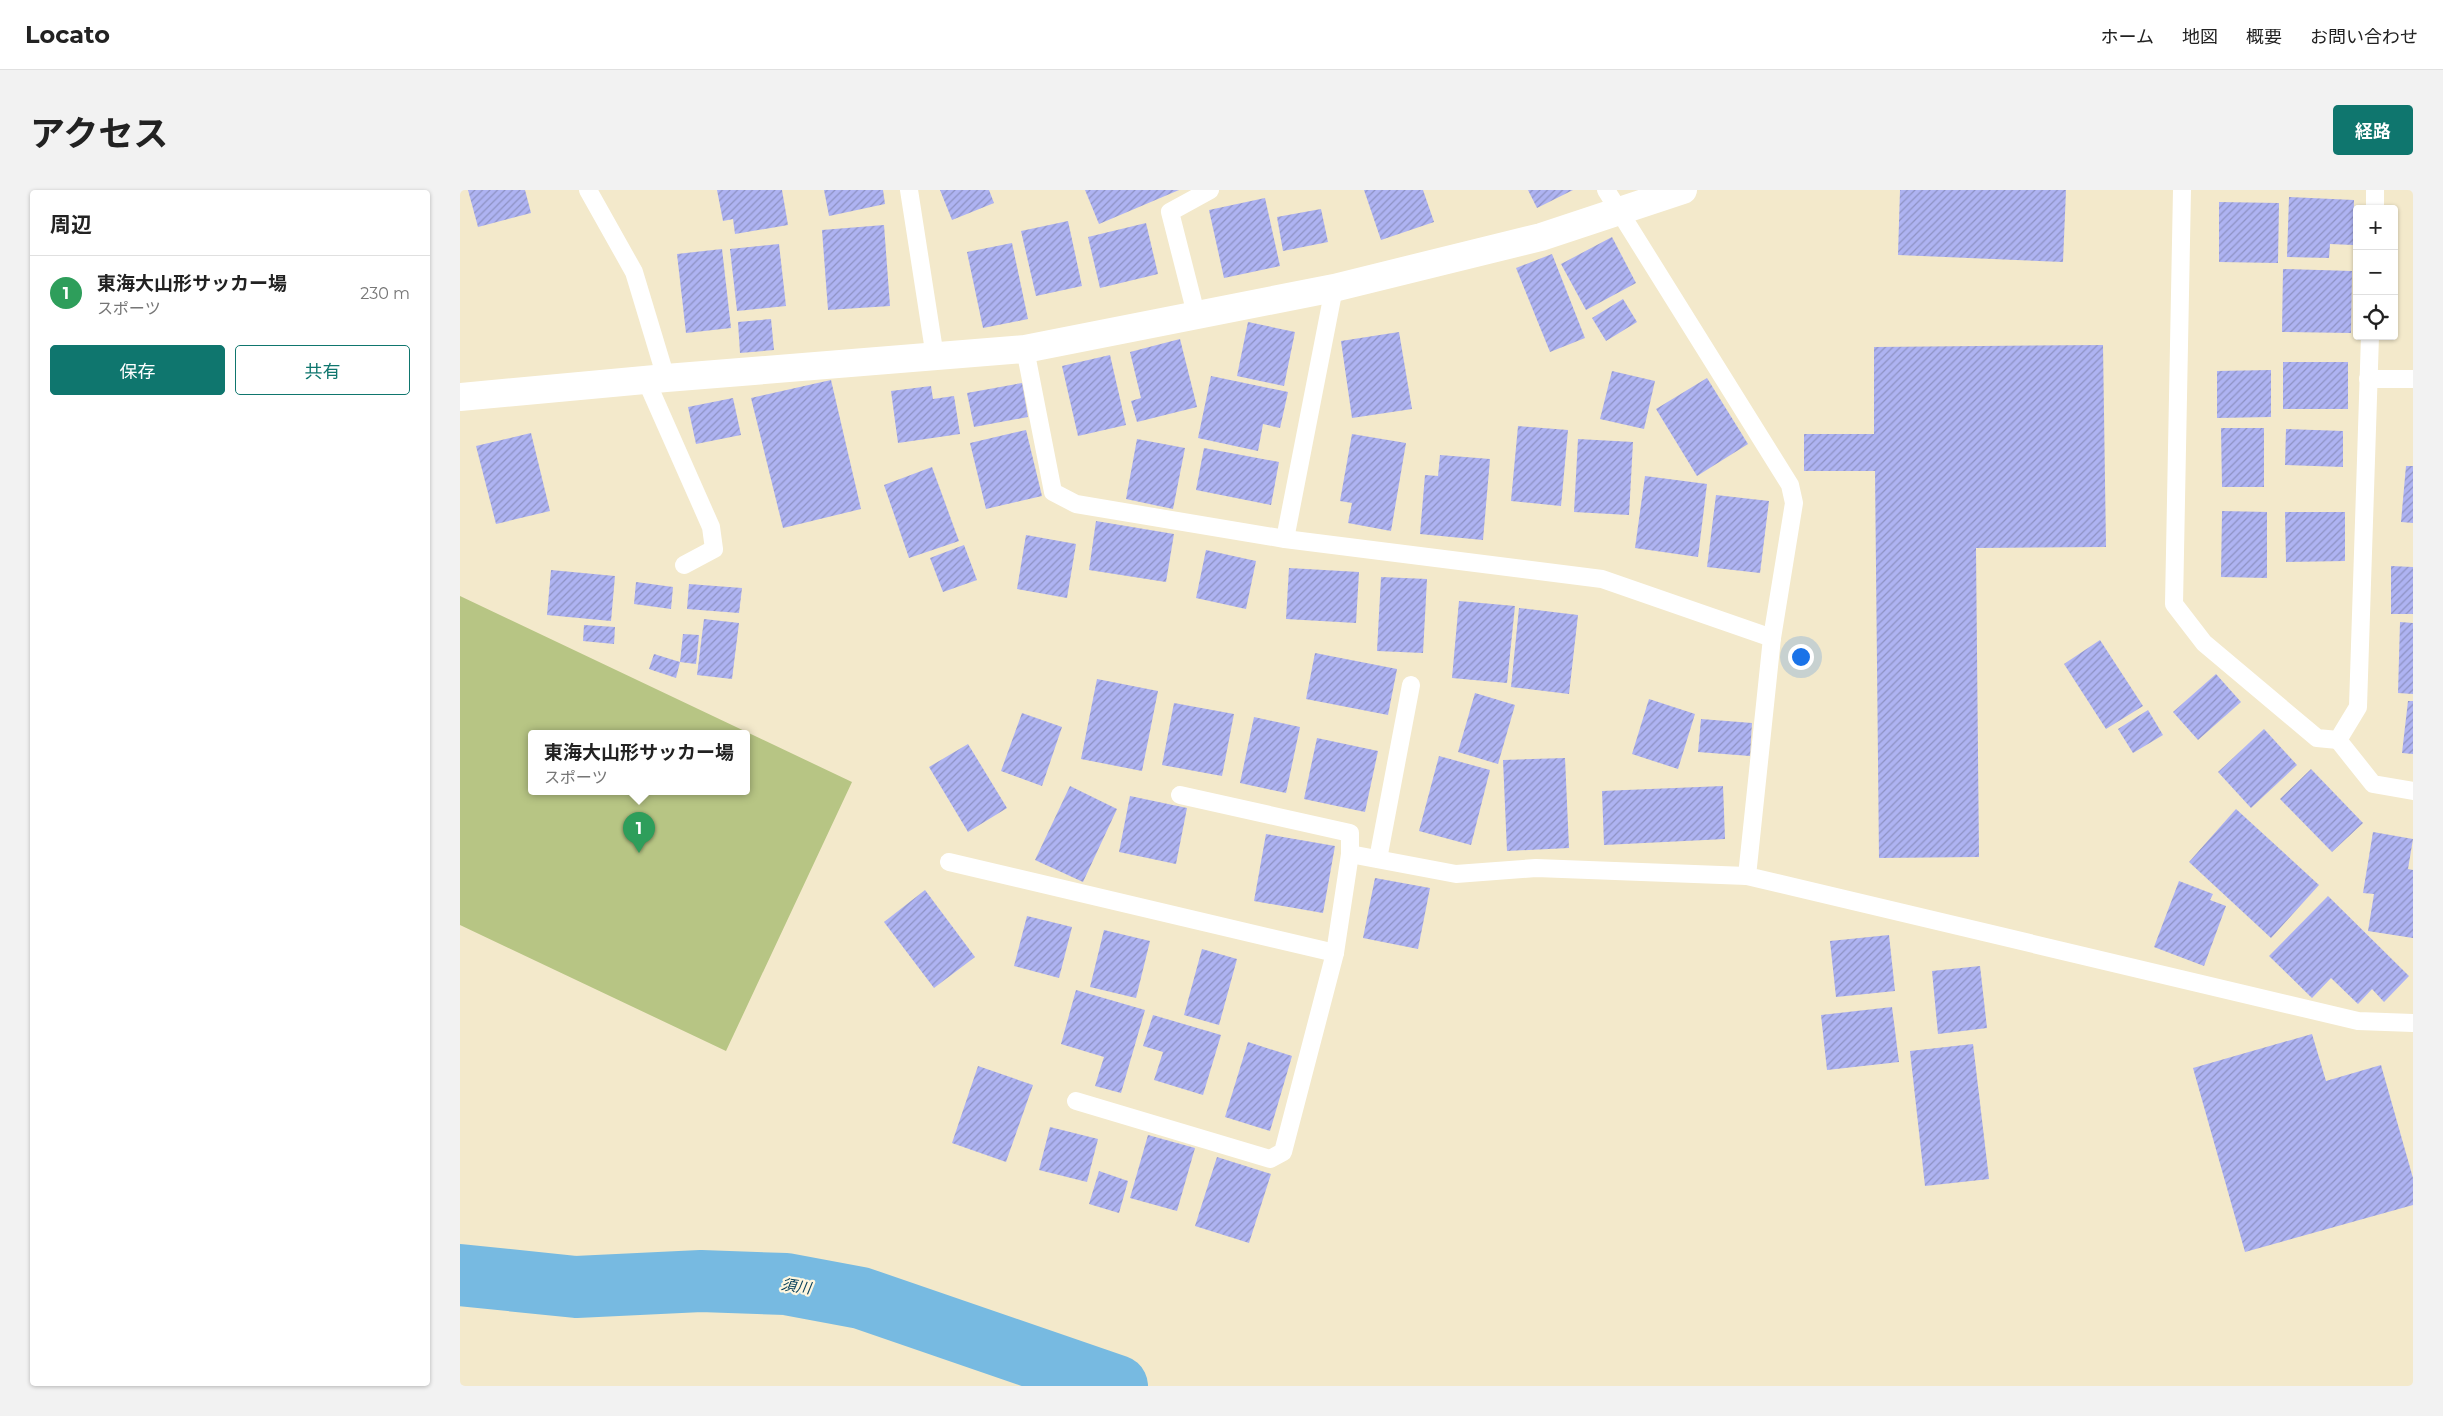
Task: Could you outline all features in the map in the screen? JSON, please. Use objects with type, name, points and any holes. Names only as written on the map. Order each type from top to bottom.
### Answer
[{"type":"street","points":[[460,397],[1025,349],[1334,288],[1541,237],[1612,201],[1683,190]]},
{"type":"lane","points":[[588,190],[634,272],[656,379],[712,527],[714,549],[684,565]]},
{"type":"lane","points":[[909,190],[936,357]]},
{"type":"lane","points":[[1196,314],[1170,212],[1210,190]]},
{"type":"lane","points":[[2182,190],[2174,604],[2204,643],[2317,738],[2338,740],[2373,784],[2413,791]]},
{"type":"lane","points":[[2374,205],[2375,190]]},
{"type":"lane","points":[[1612,201],[1790,485],[1794,503],[1772,638],[1747,876]]},
{"type":"lane","points":[[1285,540],[1334,288]]},
{"type":"lane","points":[[2338,740],[2358,706],[2370,340]]},
{"type":"lane","points":[[1025,349],[1053,492],[1076,504],[1285,540],[1602,579],[1772,638]]},
{"type":"lane","points":[[2368,379],[2413,379]]},
{"type":"lane","points":[[1378,859],[1411,685]]},
{"type":"lane","points":[[1076,1101],[1270,1159],[1282,1152],[1335,953],[1350,854],[1350,833],[1180,795]]},
{"type":"lane","points":[[1350,854],[1456,874],[1536,868],[1747,876],[2358,1021],[2413,1023]]},
{"type":"lane","points":[[949,862],[1335,953]]},
{"type":"green space","points":[[460,596],[742,730],[528,730],[528,795],[750,795],[750,734],[852,782],[726,1051],[460,925]]},
{"type":"building","points":[[468,190],[525,190],[531,213],[478,227]]},
{"type":"building","points":[[717,190],[782,190],[788,225],[735,234],[733,219],[723,221]]},
{"type":"building","points":[[824,190],[883,190],[885,204],[829,216]]},
{"type":"building","points":[[940,190],[989,190],[994,203],[952,220]]},
{"type":"building","points":[[1085,190],[1179,190],[1099,224]]},
{"type":"building","points":[[1364,190],[1423,190],[1434,222],[1381,240]]},
{"type":"building","points":[[1528,190],[1573,190],[1537,208]]},
{"type":"building","points":[[1900,190],[2066,190],[2063,262],[1898,255]]},
{"type":"building","points":[[2289,197],[2354,200],[2353,245],[2330,244],[2329,258],[2287,257]]},
{"type":"building","points":[[1265,198],[1280,266],[1224,278],[1209,210]]},
{"type":"building","points":[[2219,202],[2279,203],[2278,263],[2219,262]]},
{"type":"building","points":[[1321,209],[1328,242],[1283,251],[1277,217]]},
{"type":"building","points":[[1068,221],[1082,286],[1036,296],[1021,231]]},
{"type":"building","points":[[1146,223],[1158,274],[1100,288],[1088,237]]},
{"type":"building","points":[[884,225],[890,306],[828,310],[822,230]]},
{"type":"building","points":[[1612,237],[1636,283],[1586,310],[1561,264]]},
{"type":"building","points":[[1012,243],[1028,319],[983,328],[967,252]]},
{"type":"building","points":[[779,244],[786,306],[737,311],[730,249]]},
{"type":"building","points":[[722,249],[731,328],[686,333],[677,254]]},
{"type":"building","points":[[1552,254],[1585,338],[1550,352],[1516,268]]},
{"type":"building","points":[[2283,269],[2352,271],[2351,333],[2282,332]]},
{"type":"building","points":[[1623,299],[1637,322],[1606,341],[1592,318]]},
{"type":"building","points":[[771,319],[774,350],[740,353],[738,322]]},
{"type":"building","points":[[1248,322],[1295,332],[1284,386],[1237,376]]},
{"type":"building","points":[[1399,332],[1412,409],[1352,418],[1341,341]]},
{"type":"building","points":[[1180,339],[1197,407],[1137,422],[1131,401],[1141,398],[1130,352]]},
{"type":"building","points":[[2103,345],[2106,547],[1976,548],[1979,857],[1879,858],[1875,471],[1804,471],[1804,434],[1874,434],[1874,347]]},
{"type":"building","points":[[1110,355],[1126,425],[1078,436],[1062,366]]},
{"type":"building","points":[[2283,362],[2348,362],[2348,409],[2283,409]]},
{"type":"building","points":[[2271,370],[2271,417],[2217,418],[2217,371]]},
{"type":"building","points":[[1612,371],[1655,381],[1644,429],[1600,419]]},
{"type":"building","points":[[1211,376],[1288,392],[1280,428],[1263,424],[1258,451],[1198,438]]},
{"type":"building","points":[[1707,378],[1748,444],[1697,476],[1656,409]]},
{"type":"building","points":[[831,380],[861,509],[783,528],[751,398]]},
{"type":"building","points":[[1022,383],[1028,417],[974,427],[967,393]]},
{"type":"building","points":[[931,386],[933,399],[954,396],[960,434],[898,443],[891,391]]},
{"type":"building","points":[[733,398],[741,435],[696,444],[688,407]]},
{"type":"building","points":[[1518,426],[1568,430],[1561,506],[1511,501]]},
{"type":"building","points":[[2221,428],[2264,428],[2264,487],[2222,487]]},
{"type":"building","points":[[2286,429],[2343,431],[2343,467],[2285,465]]},
{"type":"building","points":[[1026,430],[1042,496],[986,509],[970,443]]},
{"type":"building","points":[[531,433],[550,511],[496,524],[476,446]]},
{"type":"building","points":[[1352,434],[1406,443],[1391,531],[1348,523],[1352,503],[1340,501]]},
{"type":"building","points":[[1137,439],[1185,448],[1173,509],[1126,499]]},
{"type":"building","points":[[1578,439],[1633,442],[1629,515],[1574,512]]},
{"type":"building","points":[[1204,448],[1279,462],[1271,505],[1196,490]]},
{"type":"building","points":[[1440,455],[1490,459],[1483,540],[1420,534],[1425,475],[1438,476]]},
{"type":"building","points":[[2406,466],[2413,466],[2413,523],[2401,522]]},
{"type":"building","points":[[932,467],[959,541],[909,558],[884,485]]},
{"type":"building","points":[[1645,476],[1707,484],[1698,557],[1635,548]]},
{"type":"building","points":[[1716,495],[1769,501],[1760,573],[1707,567]]},
{"type":"building","points":[[2222,511],[2267,512],[2267,578],[2221,577]]},
{"type":"building","points":[[2285,512],[2345,512],[2345,561],[2286,562]]},
{"type":"building","points":[[1096,521],[1174,534],[1166,582],[1089,570]]},
{"type":"building","points":[[1026,535],[1076,544],[1067,598],[1017,589]]},
{"type":"building","points":[[964,545],[977,580],[943,592],[930,558]]},
{"type":"building","points":[[1206,550],[1256,561],[1246,609],[1196,598]]},
{"type":"building","points":[[2391,566],[2413,567],[2413,614],[2391,614]]},
{"type":"building","points":[[1289,568],[1359,572],[1356,623],[1286,619]]},
{"type":"building","points":[[551,570],[615,576],[611,621],[547,615]]},
{"type":"building","points":[[1381,577],[1427,579],[1423,653],[1377,651]]},
{"type":"building","points":[[636,582],[673,587],[671,609],[634,604]]},
{"type":"building","points":[[689,584],[742,588],[739,613],[687,609]]},
{"type":"building","points":[[1459,601],[1515,606],[1507,683],[1452,678]]},
{"type":"building","points":[[1519,608],[1578,615],[1569,694],[1511,687]]},
{"type":"building","points":[[704,619],[739,623],[732,679],[697,675]]},
{"type":"building","points":[[2400,622],[2413,623],[2413,694],[2398,693]]},
{"type":"building","points":[[584,625],[615,627],[614,644],[583,641]]},
{"type":"building","points":[[683,634],[699,635],[696,664],[680,662]]},
{"type":"building","points":[[2100,640],[2143,706],[2106,729],[2064,664]]},
{"type":"building","points":[[1315,653],[1397,669],[1388,715],[1306,699]]},
{"type":"building","points":[[654,654],[680,662],[676,678],[649,669]]},
{"type":"building","points":[[2216,674],[2241,702],[2198,740],[2173,712]]},
{"type":"building","points":[[1097,679],[1158,691],[1142,771],[1081,759]]},
{"type":"building","points":[[1475,693],[1515,705],[1498,764],[1458,752]]},
{"type":"building","points":[[1649,699],[1695,714],[1678,769],[1632,754]]},
{"type":"building","points":[[2408,701],[2413,701],[2413,754],[2402,753]]},
{"type":"building","points":[[1174,703],[1234,714],[1222,776],[1162,765]]},
{"type":"building","points":[[2148,710],[2163,735],[2133,753],[2118,729]]},
{"type":"building","points":[[1022,713],[1062,727],[1042,786],[1001,771]]},
{"type":"building","points":[[1254,717],[1300,727],[1286,793],[1240,783]]},
{"type":"building","points":[[1701,719],[1752,723],[1750,756],[1698,752]]},
{"type":"building","points":[[2264,729],[2297,765],[2251,808],[2218,772]]},
{"type":"building","points":[[1317,738],[1378,751],[1365,812],[1304,799]]},
{"type":"building","points":[[968,744],[1007,808],[968,832],[929,767]]},
{"type":"building","points":[[1439,756],[1490,770],[1471,845],[1419,831]]},
{"type":"building","points":[[1565,758],[1569,848],[1507,851],[1503,760]]},
{"type":"building","points":[[2311,769],[2363,823],[2332,852],[2280,799]]},
{"type":"building","points":[[1070,786],[1117,809],[1083,882],[1035,860]]},
{"type":"building","points":[[1723,786],[1725,839],[1604,845],[1602,791]]},
{"type":"building","points":[[1130,796],[1187,808],[1176,864],[1119,852]]},
{"type":"building","points":[[2236,809],[2319,885],[2271,938],[2189,862]]},
{"type":"building","points":[[2373,832],[2413,839],[2408,869],[2413,870],[2413,938],[2368,931],[2374,894],[2363,893]]},
{"type":"building","points":[[1266,834],[1335,846],[1323,913],[1254,901]]},
{"type":"building","points":[[1375,878],[1430,888],[1418,949],[1363,938]]},
{"type":"building","points":[[2179,881],[2213,894],[2210,900],[2226,906],[2204,966],[2154,947]]},
{"type":"building","points":[[925,890],[975,957],[934,988],[884,922]]},
{"type":"building","points":[[2328,896],[2409,976],[2384,1002],[2372,989],[2358,1004],[2331,978],[2312,998],[2269,956]]},
{"type":"building","points":[[1027,916],[1072,927],[1059,978],[1014,966]]},
{"type":"building","points":[[1104,930],[1150,941],[1136,998],[1090,987]]},
{"type":"building","points":[[1889,935],[1895,991],[1836,997],[1830,941]]},
{"type":"building","points":[[1202,949],[1237,959],[1219,1025],[1184,1015]]},
{"type":"building","points":[[1980,966],[1987,1028],[1938,1034],[1932,971]]},
{"type":"building","points":[[1076,990],[1145,1010],[1121,1093],[1095,1086],[1104,1057],[1061,1044]]},
{"type":"building","points":[[1892,1007],[1899,1062],[1827,1070],[1821,1015]]},
{"type":"building","points":[[1153,1015],[1221,1035],[1203,1095],[1154,1080],[1163,1052],[1143,1046]]},
{"type":"building","points":[[2312,1034],[2326,1081],[2381,1065],[2413,1178],[2413,1205],[2245,1252],[2193,1068]]},
{"type":"building","points":[[1248,1042],[1292,1056],[1270,1131],[1225,1117]]},
{"type":"building","points":[[1973,1044],[1989,1179],[1925,1186],[1910,1051]]},
{"type":"building","points":[[978,1066],[1033,1085],[1006,1162],[952,1143]]},
{"type":"building","points":[[1050,1127],[1098,1139],[1087,1182],[1039,1170]]},
{"type":"building","points":[[1148,1135],[1195,1148],[1177,1211],[1130,1198]]},
{"type":"building","points":[[1217,1157],[1271,1174],[1249,1243],[1195,1226]]},
{"type":"building","points":[[1099,1171],[1128,1181],[1119,1213],[1089,1204]]},
{"type":"waterway","name":"須川","points":[[460,1275],[576,1287],[701,1281],[786,1284],[861,1298],[1117,1386]]},
{"type":"place","name":"東海大山形サッカー場","points":[[639,853]]}]
